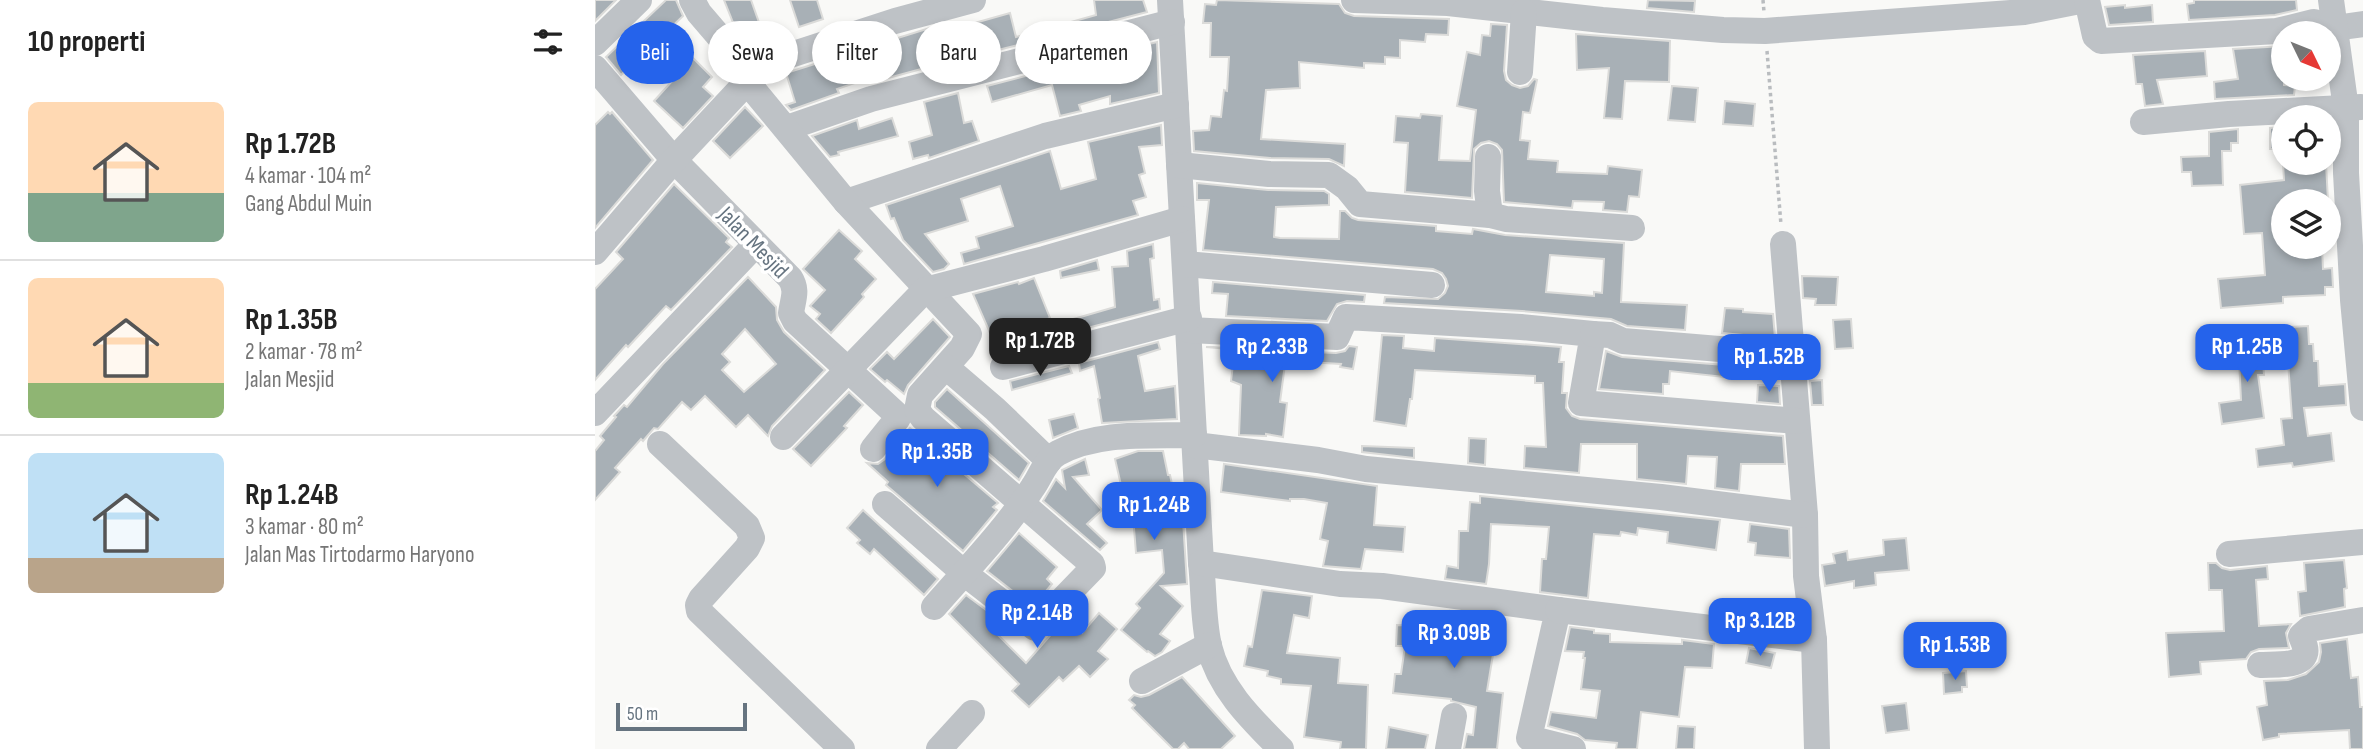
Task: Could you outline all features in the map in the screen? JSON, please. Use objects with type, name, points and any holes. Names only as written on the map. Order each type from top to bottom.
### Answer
[{"type":"street","points":[[595,43],[639,0]]},
{"type":"street","points":[[692,0],[708,24]]},
{"type":"street","points":[[798,53],[895,21],[973,0]]},
{"type":"street","points":[[1354,0],[1448,3],[1723,30],[1765,31],[2024,12],[2086,0],[2095,36],[2101,41],[2271,31]]},
{"type":"street","points":[[2331,0],[2334,21]]},
{"type":"street","points":[[787,128],[871,99],[1171,11],[1201,564],[1209,645],[1233,698],[1281,749]]},
{"type":"street","points":[[1520,72],[1524,12]]},
{"type":"street","points":[[2341,27],[2363,24]]},
{"type":"street","points":[[2341,52],[2355,108],[2356,228],[2363,408]]},
{"type":"street","name":"Jalan Mesjid","points":[[600,83],[790,278],[795,285],[791,313],[796,321],[896,414],[898,418],[895,423],[873,449]]},
{"type":"street","points":[[595,252],[674,160],[745,84]]},
{"type":"street","points":[[749,84],[846,202],[969,334],[962,348],[920,395],[917,410],[1092,564],[1093,568],[1035,628],[964,573],[885,504]]},
{"type":"street","points":[[846,202],[1045,136],[1176,105]]},
{"type":"street","points":[[2143,122],[2229,114],[2355,108]]},
{"type":"street","points":[[1488,157],[1487,191],[1490,215]]},
{"type":"street","points":[[1179,165],[1269,174],[1329,175],[1347,188],[1360,204],[1490,215],[1506,219],[1632,228]]},
{"type":"street","points":[[783,437],[926,289],[1044,259],[1182,219]]},
{"type":"street","points":[[595,413],[756,244]]},
{"type":"street","points":[[1783,244],[1805,515],[1806,576],[1814,640],[1817,749]]},
{"type":"street","points":[[1185,264],[1432,285]]},
{"type":"street","points":[[1003,367],[1189,324],[1337,337],[1346,317],[1521,327],[1610,335],[1623,341],[1793,355]]},
{"type":"street","points":[[1593,334],[1581,403],[1797,421]]},
{"type":"street","points":[[946,367],[1049,461]]},
{"type":"street","points":[[934,607],[1022,504],[1054,455],[1070,447],[1096,440],[1195,440],[1366,469],[1661,496],[1805,515]]},
{"type":"street","points":[[660,444],[747,526],[752,538],[747,548],[701,599],[699,611],[842,749]]},
{"type":"street","points":[[2229,554],[2363,542]]},
{"type":"street","points":[[1201,564],[1341,584],[1382,586],[1814,640]]},
{"type":"street","points":[[1558,748],[1529,738],[1559,610]]},
{"type":"street","points":[[2260,665],[2297,662],[2305,656],[2301,636],[2309,629],[2363,620]]},
{"type":"street","points":[[1143,681],[1209,645]]},
{"type":"street","points":[[939,749],[972,713]]},
{"type":"street","points":[[1448,749],[1454,716]]},
{"type":"path","points":[[1763,0],[1783,244]]},
{"type":"building","points":[[595,0],[616,0],[595,21]]},
{"type":"building","points":[[666,0],[676,0],[683,16],[678,21],[644,21]]},
{"type":"building","points":[[724,0],[751,0],[758,21],[732,21]]},
{"type":"building","points":[[790,0],[817,0],[823,19],[799,27]]},
{"type":"building","points":[[1094,0],[1143,0],[1147,12],[1112,21],[1075,21],[1096,15]]},
{"type":"building","points":[[1217,0],[1339,4],[1345,13],[1354,16],[1449,19],[1448,35],[1426,34],[1425,42],[1400,40],[1400,58],[1385,57],[1385,64],[1364,63],[1364,68],[1299,62],[1300,88],[1266,90],[1261,139],[1345,144],[1344,166],[1329,159],[1270,158],[1194,151],[1193,131],[1209,130],[1211,116],[1221,117],[1224,90],[1227,91],[1229,57],[1210,57],[1211,23],[1203,23],[1205,4],[1216,5]]},
{"type":"building","points":[[1648,0],[1695,1],[1694,12],[1647,8]]},
{"type":"building","points":[[2194,0],[2296,0],[2297,10],[2275,15],[2189,20],[2187,4],[2194,3]]},
{"type":"building","points":[[2125,5],[2125,8],[2152,5],[2153,22],[2109,25],[2105,7]]},
{"type":"building","points":[[1010,13],[1015,46],[1001,49],[1001,21],[982,21]]},
{"type":"building","points":[[1491,24],[1507,25],[1504,71],[1506,80],[1520,88],[1528,86],[1534,79],[1537,80],[1530,113],[1523,112],[1520,140],[1530,141],[1528,159],[1558,161],[1557,172],[1607,174],[1608,166],[1642,170],[1639,197],[1629,196],[1627,212],[1603,210],[1604,202],[1573,201],[1572,208],[1504,202],[1502,150],[1489,141],[1474,149],[1472,198],[1405,192],[1408,143],[1394,142],[1396,116],[1442,116],[1439,160],[1470,161],[1476,110],[1457,106],[1467,52],[1480,55],[1482,35],[1490,36]]},
{"type":"building","points":[[916,32],[916,70],[902,74],[902,37]]},
{"type":"building","points":[[1576,34],[1670,41],[1669,82],[1625,81],[1622,119],[1604,118],[1609,68],[1577,70]]},
{"type":"building","points":[[1157,42],[1159,93],[1110,104],[1110,96],[1079,105],[1081,111],[1060,116],[1052,85],[992,102],[987,86],[1015,79],[1015,84],[1152,84],[1152,43]]},
{"type":"building","points":[[2271,47],[2271,91],[2294,91],[2294,95],[2215,99],[2214,82],[2238,79],[2233,49]]},
{"type":"building","points":[[616,48],[616,69],[606,57]]},
{"type":"building","points":[[2205,51],[2207,76],[2157,80],[2163,104],[2145,106],[2142,84],[2136,84],[2133,55]]},
{"type":"building","points":[[694,59],[708,73],[708,81],[703,87],[713,96],[683,128],[654,101],[669,84],[694,84]]},
{"type":"building","points":[[812,65],[812,84],[852,84],[837,89],[839,93],[791,110],[786,105],[795,102],[789,84],[798,84],[798,69]]},
{"type":"building","points":[[1672,86],[1698,88],[1695,122],[1668,120]]},
{"type":"building","points":[[958,93],[964,123],[972,121],[979,141],[929,158],[928,155],[913,159],[909,142],[932,135],[924,102]]},
{"type":"building","points":[[1725,101],[1755,104],[1753,126],[1723,124]]},
{"type":"building","points":[[745,107],[763,126],[730,158],[713,141]]},
{"type":"building","points":[[608,112],[612,112],[653,160],[595,228],[595,125]]},
{"type":"building","points":[[892,118],[898,136],[838,152],[839,155],[830,157],[812,136],[857,120],[859,129]]},
{"type":"building","points":[[1161,125],[1162,145],[1139,147],[1145,173],[1139,175],[1146,197],[1133,201],[1138,215],[964,264],[961,253],[979,248],[976,237],[1013,226],[1000,186],[961,199],[968,221],[925,234],[949,264],[944,269],[933,272],[903,240],[886,205],[1050,151],[1061,189],[1096,179],[1088,142]]},
{"type":"building","points":[[2238,129],[2238,143],[2231,143],[2231,151],[2222,151],[2223,185],[2192,186],[2191,172],[2182,172],[2181,157],[2209,156],[2209,132]]},
{"type":"building","points":[[2284,175],[2327,175],[2327,189],[2271,189],[2271,259],[2323,259],[2323,269],[2332,268],[2333,287],[2325,287],[2325,295],[2283,297],[2283,303],[2221,308],[2218,279],[2265,275],[2262,233],[2244,234],[2240,185],[2284,180]]},
{"type":"building","points":[[1197,183],[1268,190],[1324,191],[1329,194],[1329,205],[1276,207],[1274,237],[1280,238],[1339,239],[1340,211],[1345,211],[1358,220],[1436,226],[1436,231],[1472,234],[1473,229],[1505,235],[1624,243],[1621,302],[1687,305],[1685,330],[1627,326],[1611,319],[1522,311],[1384,303],[1385,297],[1438,299],[1448,286],[1446,279],[1442,273],[1433,269],[1203,250],[1209,200],[1197,200]],"holes":[[[1550,255],[1604,259],[1602,293],[1594,292],[1594,296],[1546,292]]]},
{"type":"building","points":[[674,184],[729,238],[726,242],[732,247],[671,310],[666,306],[595,380],[595,289],[623,259],[616,252]]},
{"type":"building","points":[[839,230],[862,251],[855,259],[876,279],[862,294],[864,297],[831,333],[816,319],[820,314],[810,306],[825,290],[803,269]]},
{"type":"building","points":[[1153,244],[1154,258],[1150,259],[1154,300],[1159,299],[1160,309],[1072,332],[1070,320],[1115,307],[1112,267],[1128,266],[1127,251]]},
{"type":"building","points":[[1097,260],[1099,270],[1061,278],[1060,271]]},
{"type":"building","points":[[1802,276],[1838,277],[1836,305],[1815,305],[1816,299],[1803,298]]},
{"type":"building","points":[[748,277],[776,307],[777,320],[784,332],[825,370],[772,426],[768,436],[748,415],[736,427],[705,396],[691,410],[682,402],[658,429],[654,428],[643,441],[641,439],[615,468],[620,472],[595,500],[595,451],[604,440],[600,436],[616,417],[614,416],[624,405],[627,407],[663,364]],"holes":[[[745,329],[776,364],[744,392],[722,370],[730,362],[722,354]]]},
{"type":"building","points":[[1034,278],[1050,318],[1033,325],[1038,341],[1006,350],[1000,332],[990,333],[973,294]]},
{"type":"building","points":[[1213,282],[1365,295],[1364,302],[1347,301],[1337,304],[1327,321],[1226,316],[1228,294],[1212,293]]},
{"type":"building","points":[[1725,308],[1773,314],[1775,338],[1722,333]]},
{"type":"building","points":[[933,319],[950,337],[908,385],[904,394],[870,369],[887,352],[894,359]]},
{"type":"building","points":[[1851,319],[1853,348],[1835,349],[1833,320]]},
{"type":"building","points":[[2308,326],[2309,344],[2313,344],[2314,361],[2318,361],[2319,386],[2345,384],[2346,405],[2304,408],[2308,436],[2331,433],[2334,461],[2293,467],[2292,463],[2258,467],[2256,449],[2284,445],[2281,419],[2292,418],[2288,362],[2290,327]]},
{"type":"building","points":[[1382,335],[1404,336],[1403,348],[1434,351],[1435,338],[1561,347],[1559,362],[1564,362],[1562,393],[1567,393],[1566,408],[1572,416],[1580,419],[1783,436],[1785,464],[1741,464],[1739,491],[1715,488],[1717,457],[1688,456],[1686,484],[1637,479],[1637,444],[1581,444],[1579,473],[1524,468],[1525,446],[1546,447],[1543,383],[1535,383],[1535,376],[1415,370],[1406,426],[1374,421]]},
{"type":"building","points":[[2261,336],[2264,375],[2258,375],[2264,418],[2222,424],[2219,403],[2241,400],[2238,337]]},
{"type":"building","points":[[1158,342],[1160,349],[1138,356],[1145,391],[1175,386],[1177,419],[1102,423],[1094,366],[1080,371],[1079,363]]},
{"type":"building","points":[[1349,346],[1357,347],[1353,369],[1340,367],[1341,364],[1285,364],[1280,402],[1287,403],[1283,437],[1266,434],[1239,435],[1241,385],[1231,381],[1234,356],[1228,356],[1229,349],[1206,347],[1336,353],[1345,351]]},
{"type":"building","points":[[1606,351],[1622,357],[1725,365],[1724,377],[1670,371],[1669,384],[1663,384],[1663,394],[1599,389]]},
{"type":"building","points":[[1069,366],[1072,373],[1012,390],[1010,381]]},
{"type":"building","points":[[1822,380],[1823,405],[1812,405],[1810,381]]},
{"type":"building","points":[[1758,385],[1779,386],[1780,404],[1757,402]]},
{"type":"building","points":[[947,389],[1029,463],[1019,480],[935,407],[935,402]]},
{"type":"building","points":[[849,392],[863,405],[844,426],[847,428],[811,466],[793,449]]},
{"type":"building","points":[[1074,414],[1078,428],[1053,438],[1049,420]]},
{"type":"building","points":[[910,428],[998,503],[993,507],[997,510],[963,551],[886,485],[888,482],[867,463],[878,464],[885,459]]},
{"type":"building","points":[[1469,438],[1486,439],[1485,465],[1468,463]]},
{"type":"building","points":[[1362,446],[1414,448],[1414,458],[1362,452]]},
{"type":"building","points":[[1138,451],[1163,451],[1180,520],[1183,520],[1187,584],[1161,586],[1183,606],[1160,634],[1170,641],[1162,652],[1155,656],[1121,630],[1140,608],[1136,604],[1164,573],[1162,550],[1136,553],[1133,516],[1129,520],[1115,459]]},
{"type":"building","points":[[1085,459],[1089,475],[1073,477],[1102,510],[1087,524],[1107,543],[1100,550],[1043,501],[1056,479],[1065,488],[1062,470]]},
{"type":"building","points":[[1224,464],[1377,486],[1374,525],[1405,527],[1403,552],[1365,549],[1361,569],[1323,566],[1328,541],[1320,539],[1327,503],[1221,492]]},
{"type":"building","points":[[1480,496],[1720,520],[1716,550],[1667,543],[1668,532],[1638,528],[1637,535],[1621,532],[1620,536],[1594,534],[1588,598],[1540,592],[1542,559],[1546,559],[1549,527],[1491,524],[1486,584],[1445,579],[1447,566],[1458,568],[1459,531],[1468,531],[1470,502],[1480,503]]},
{"type":"building","points":[[863,510],[938,579],[924,595],[874,549],[870,554],[857,543],[860,540],[847,528]]},
{"type":"building","points":[[1750,524],[1789,529],[1790,558],[1755,555],[1756,543],[1748,542]]},
{"type":"building","points":[[1019,533],[1057,567],[1047,579],[1052,584],[1033,607],[987,571]]},
{"type":"building","points":[[1906,538],[1909,570],[1875,573],[1876,585],[1854,588],[1854,581],[1825,586],[1822,565],[1835,563],[1833,554],[1847,551],[1848,560],[1884,555],[1883,540]]},
{"type":"building","points":[[2344,560],[2347,588],[2344,589],[2345,607],[2300,616],[2298,592],[2306,591],[2304,563]]},
{"type":"building","points":[[2208,563],[2216,563],[2230,570],[2267,566],[2268,579],[2256,580],[2259,626],[2291,624],[2286,633],[2289,648],[2259,649],[2251,652],[2246,659],[2200,662],[2201,674],[2169,677],[2166,633],[2224,631],[2222,590],[2209,590]]},
{"type":"building","points":[[1262,590],[1312,596],[1309,618],[1294,615],[1287,653],[1340,658],[1338,683],[1368,685],[1366,749],[1340,749],[1341,742],[1304,737],[1311,686],[1281,684],[1281,679],[1267,676],[1268,671],[1244,666],[1248,646],[1252,647]]},
{"type":"building","points":[[966,595],[1001,621],[993,630],[1026,663],[1061,623],[1082,633],[1099,613],[1117,629],[1098,651],[1108,659],[1090,677],[1079,666],[1063,681],[1059,677],[1029,707],[1012,691],[1019,684],[949,614]]},
{"type":"building","points":[[1450,611],[1499,618],[1487,691],[1503,693],[1497,749],[1464,749],[1467,734],[1473,735],[1476,707],[1451,699],[1393,693],[1395,674],[1401,674],[1405,646],[1396,646],[1397,625],[1448,627]]},
{"type":"building","points":[[1570,627],[1610,634],[1610,642],[1682,644],[1682,640],[1714,644],[1712,668],[1685,667],[1679,717],[1641,712],[1637,749],[1616,749],[1617,743],[1585,740],[1577,734],[1548,726],[1551,712],[1596,718],[1600,691],[1581,689],[1584,652],[1565,651]]},
{"type":"building","points":[[2347,639],[2351,678],[2358,677],[2360,707],[2363,707],[2363,749],[2350,749],[2349,730],[2279,734],[2279,737],[2263,740],[2257,707],[2267,705],[2264,681],[2288,680],[2306,674],[2319,662],[2320,643]]},
{"type":"building","points":[[1749,648],[1775,653],[1771,668],[1746,663]]},
{"type":"building","points":[[1966,671],[1967,687],[1962,687],[1962,692],[1944,694],[1943,673]]},
{"type":"building","points":[[1182,677],[1235,736],[1221,749],[1189,749],[1184,743],[1178,749],[1173,749],[1132,708],[1135,705],[1129,700],[1134,695],[1149,695]]},
{"type":"building","points":[[1906,703],[1909,730],[1886,733],[1882,706]]},
{"type":"building","points":[[1678,726],[1695,727],[1694,749],[1676,749]]},
{"type":"building","points":[[1389,727],[1428,735],[1425,749],[1386,749]]}]
